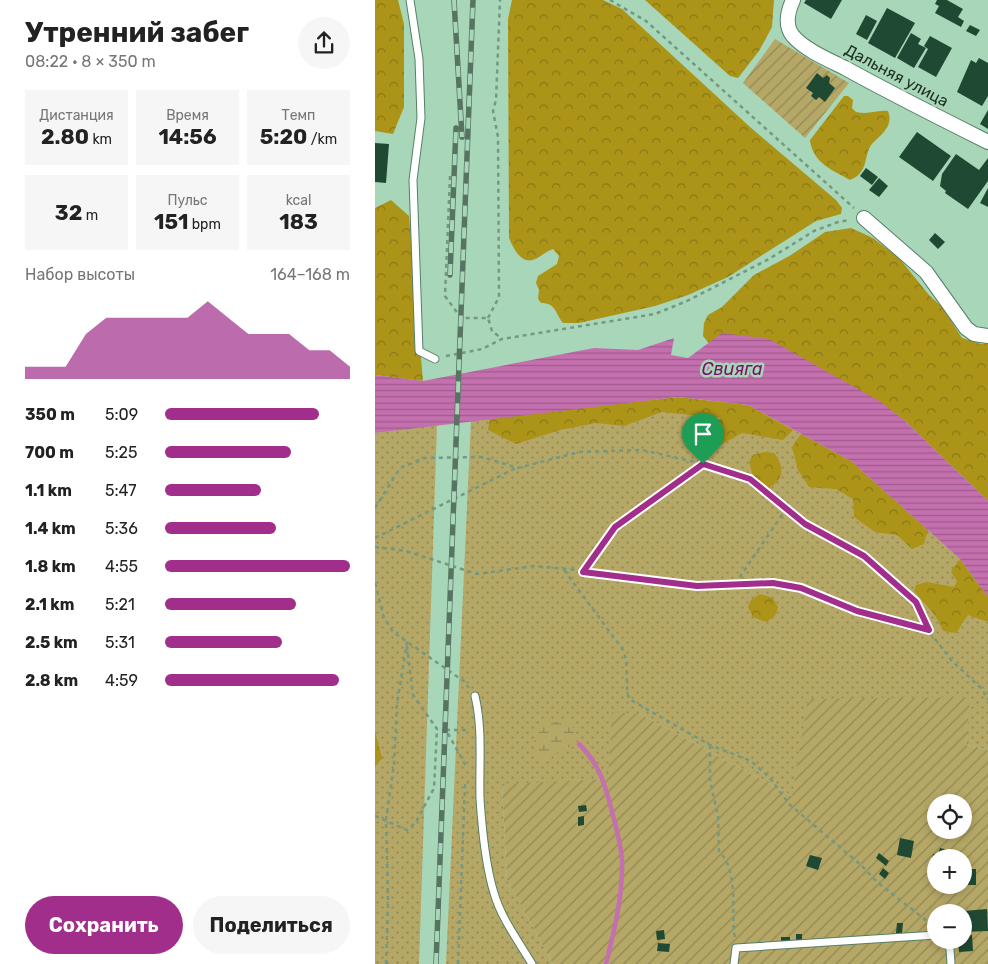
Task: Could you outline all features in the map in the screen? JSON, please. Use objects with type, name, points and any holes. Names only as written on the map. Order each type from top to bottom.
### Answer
[{"type":"street","name":"Дальняя улица","points":[[793,0],[788,12],[788,23],[793,35],[812,50],[885,90],[988,142]]},
{"type":"street","points":[[864,218],[926,272],[966,328],[974,334],[988,336]]},
{"type":"lane","points":[[410,0],[419,59],[421,118],[413,180],[419,351],[435,358]]},
{"type":"lane","points":[[475,696],[480,719],[483,834],[494,895],[532,964]]},
{"type":"lane","points":[[734,964],[736,948],[927,937]]},
{"type":"lane","points":[[950,949],[951,964]]},
{"type":"path","points":[[500,0],[497,100],[493,111],[498,137],[499,297],[488,318],[492,331],[502,339]]},
{"type":"path","points":[[610,0],[646,22],[864,218]]},
{"type":"path","points":[[450,176],[445,296],[461,318],[488,318]]},
{"type":"path","points":[[435,358],[482,349],[502,339],[655,314],[687,301],[769,259],[814,231],[837,222],[864,218]]},
{"type":"path","points":[[375,538],[518,468],[579,452],[642,450],[703,464],[750,479],[805,524],[864,556],[916,602],[929,630],[952,661],[982,689],[988,700]]},
{"type":"path","points":[[375,508],[400,468],[424,458],[482,457],[518,468]]},
{"type":"path","points":[[583,572],[615,527],[703,464]]},
{"type":"path","points":[[735,584],[786,509]]},
{"type":"path","points":[[375,547],[406,551],[477,574],[534,566],[610,573],[674,585],[773,583],[801,588],[857,611],[929,630]]},
{"type":"path","points":[[564,570],[623,650],[628,661],[626,689],[629,699],[710,745],[751,762],[770,778],[789,804],[861,865],[877,882],[927,922]]},
{"type":"path","points":[[375,583],[383,618],[393,632],[465,682],[475,696]]},
{"type":"path","points":[[375,816],[407,830],[416,822],[434,788],[437,729],[413,695],[407,642]]},
{"type":"path","points":[[386,964],[389,901],[386,820],[394,764],[397,704],[407,642]]},
{"type":"path","points":[[437,729],[465,730]]},
{"type":"path","points":[[446,730],[466,766],[480,769]]},
{"type":"path","points":[[710,745],[710,780],[718,816],[719,851],[727,860],[731,871],[733,928],[736,948]]},
{"type":"path","points":[[458,964],[465,785],[480,769]]},
{"type":"green space","points":[[375,0],[398,0],[404,24],[404,107],[393,134],[375,131]]},
{"type":"green space","points":[[512,0],[603,0],[622,9],[750,127],[836,200],[842,208],[841,214],[816,221],[728,277],[688,295],[655,306],[579,323],[563,323],[555,309],[546,303],[541,303],[538,299],[539,290],[536,283],[538,276],[557,264],[559,256],[553,249],[533,260],[524,259],[516,252],[509,238],[508,19]]},
{"type":"green space","points":[[645,0],[774,0],[772,27],[759,51],[738,78],[730,76]]},
{"type":"green space","points":[[775,39],[849,83],[805,138],[743,83]]},
{"type":"green space","points":[[844,96],[848,96],[853,100],[852,108],[856,112],[888,111],[889,117],[887,128],[868,151],[863,169],[856,177],[850,180],[830,169],[819,160],[815,155],[810,140]]},
{"type":"green space","points":[[391,200],[409,216],[423,381],[375,375],[375,208]]},
{"type":"green space","points":[[851,228],[873,238],[899,258],[929,295],[942,307],[962,338],[981,344],[988,344],[988,501],[905,421],[712,347],[703,336],[704,323],[708,315],[722,307],[754,275],[791,255],[825,232]]},
{"type":"green space","points":[[678,397],[748,405],[793,430],[783,440],[742,433],[715,448],[702,438],[721,418],[662,412],[624,426],[596,423],[560,430],[516,444],[488,430],[490,418]]},
{"type":"green space","points":[[748,405],[851,461],[960,559],[988,597],[988,753],[987,749],[966,745],[969,697],[792,796],[640,714],[609,779],[502,785],[507,880],[553,964],[446,964],[471,420],[518,414]]},
{"type":"green space","points":[[437,425],[419,964],[375,964],[375,433]]},
{"type":"green space","points":[[801,434],[851,461],[928,530],[924,544],[912,549],[897,535],[875,532],[854,517],[853,499],[836,489],[809,487],[798,470],[792,447]]},
{"type":"green space","points":[[765,452],[774,453],[778,458],[781,468],[778,481],[769,488],[753,476],[749,462],[753,455]]},
{"type":"green space","points":[[960,559],[988,597],[988,622],[968,615],[956,633],[943,631],[935,615],[914,591],[916,585],[927,582],[954,587],[957,581],[951,572]]},
{"type":"green space","points":[[760,594],[773,598],[778,607],[775,616],[766,622],[753,617],[748,607],[751,600]]},
{"type":"green space","points":[[970,697],[966,745],[987,749],[988,753],[988,964],[553,964],[507,880],[502,784],[608,779],[612,712],[640,714],[792,796],[808,699]]},
{"type":"green space","points":[[567,720],[571,722],[579,746],[564,748],[546,761],[537,761],[534,748],[535,727],[543,721],[557,722]]},
{"type":"green space","points":[[375,731],[382,758],[375,767]]},
{"type":"water","name":"Свияга","points":[[722,333],[769,339],[881,402],[905,421],[988,501],[988,597],[960,559],[851,461],[748,405],[678,397],[375,433],[375,375],[423,381],[594,348],[638,350],[674,338],[671,355],[688,358]]},
{"type":"building","points":[[806,0],[842,0],[831,19],[804,3]]},
{"type":"building","points":[[937,0],[947,0],[963,9],[958,17],[964,21],[961,27],[935,13],[939,6],[935,4]]},
{"type":"building","points":[[887,8],[915,23],[895,58],[868,43]]},
{"type":"building","points":[[866,15],[877,21],[867,40],[856,34]]},
{"type":"building","points":[[970,25],[980,30],[976,36],[966,31]]},
{"type":"building","points":[[911,33],[921,39],[918,44],[926,48],[914,68],[897,58]]},
{"type":"building","points":[[930,36],[952,48],[936,77],[918,67],[928,49],[924,46]]},
{"type":"building","points":[[979,58],[988,63],[988,96],[982,106],[957,92],[971,60],[976,63]]},
{"type":"building","points":[[817,73],[823,78],[827,75],[830,78],[829,83],[835,88],[825,102],[819,97],[816,100],[811,96],[813,93],[806,88]]},
{"type":"building","points":[[988,110],[988,129],[980,124]]},
{"type":"building","points":[[917,132],[951,156],[933,181],[899,157]]},
{"type":"building","points":[[375,143],[389,144],[386,183],[375,182]]},
{"type":"building","points":[[956,154],[979,170],[988,158],[988,181],[968,209],[945,193],[946,191],[940,186],[942,174]]},
{"type":"building","points":[[866,168],[878,177],[872,185],[860,176]]},
{"type":"building","points":[[879,178],[888,186],[879,197],[869,190]]},
{"type":"building","points":[[988,188],[988,207],[980,203]]},
{"type":"building","points":[[935,233],[945,242],[938,249],[929,240]]},
{"type":"building","points":[[586,805],[587,811],[579,812],[578,806]]},
{"type":"building","points":[[584,816],[584,825],[578,826],[578,817]]},
{"type":"building","points":[[900,838],[914,841],[911,858],[897,855]]},
{"type":"building","points":[[879,853],[889,861],[886,866],[876,858]]},
{"type":"building","points":[[810,855],[822,858],[818,870],[806,866]]},
{"type":"building","points":[[883,868],[889,873],[885,879],[879,874]]},
{"type":"building","points":[[972,869],[976,869],[976,885],[972,885]]},
{"type":"building","points":[[987,909],[988,931],[972,932],[972,910]]},
{"type":"building","points":[[897,923],[903,923],[902,933],[896,933]]},
{"type":"building","points":[[664,930],[665,939],[657,940],[656,931]]},
{"type":"building","points":[[796,934],[802,934],[802,940],[796,940]]},
{"type":"building","points":[[972,935],[973,951],[959,952],[959,949],[972,949]]},
{"type":"building","points":[[781,937],[790,937],[790,941],[781,942]]},
{"type":"building","points":[[658,943],[670,944],[669,952],[657,951]]},
{"type":"waterway","points":[[579,744],[591,758],[603,782],[616,828],[622,861],[615,926],[606,964]]},
{"type":"railway","points":[[454,0],[462,137]]},
{"type":"railway","points":[[436,964],[473,0]]},
{"type":"railway","points":[[450,275],[456,128]]},
{"type":"route","points":[[703,464],[750,479],[805,524],[864,556],[916,602],[929,630],[889,621],[857,611],[801,588],[773,583],[674,585],[610,573],[583,572],[615,527],[703,464]]}]
